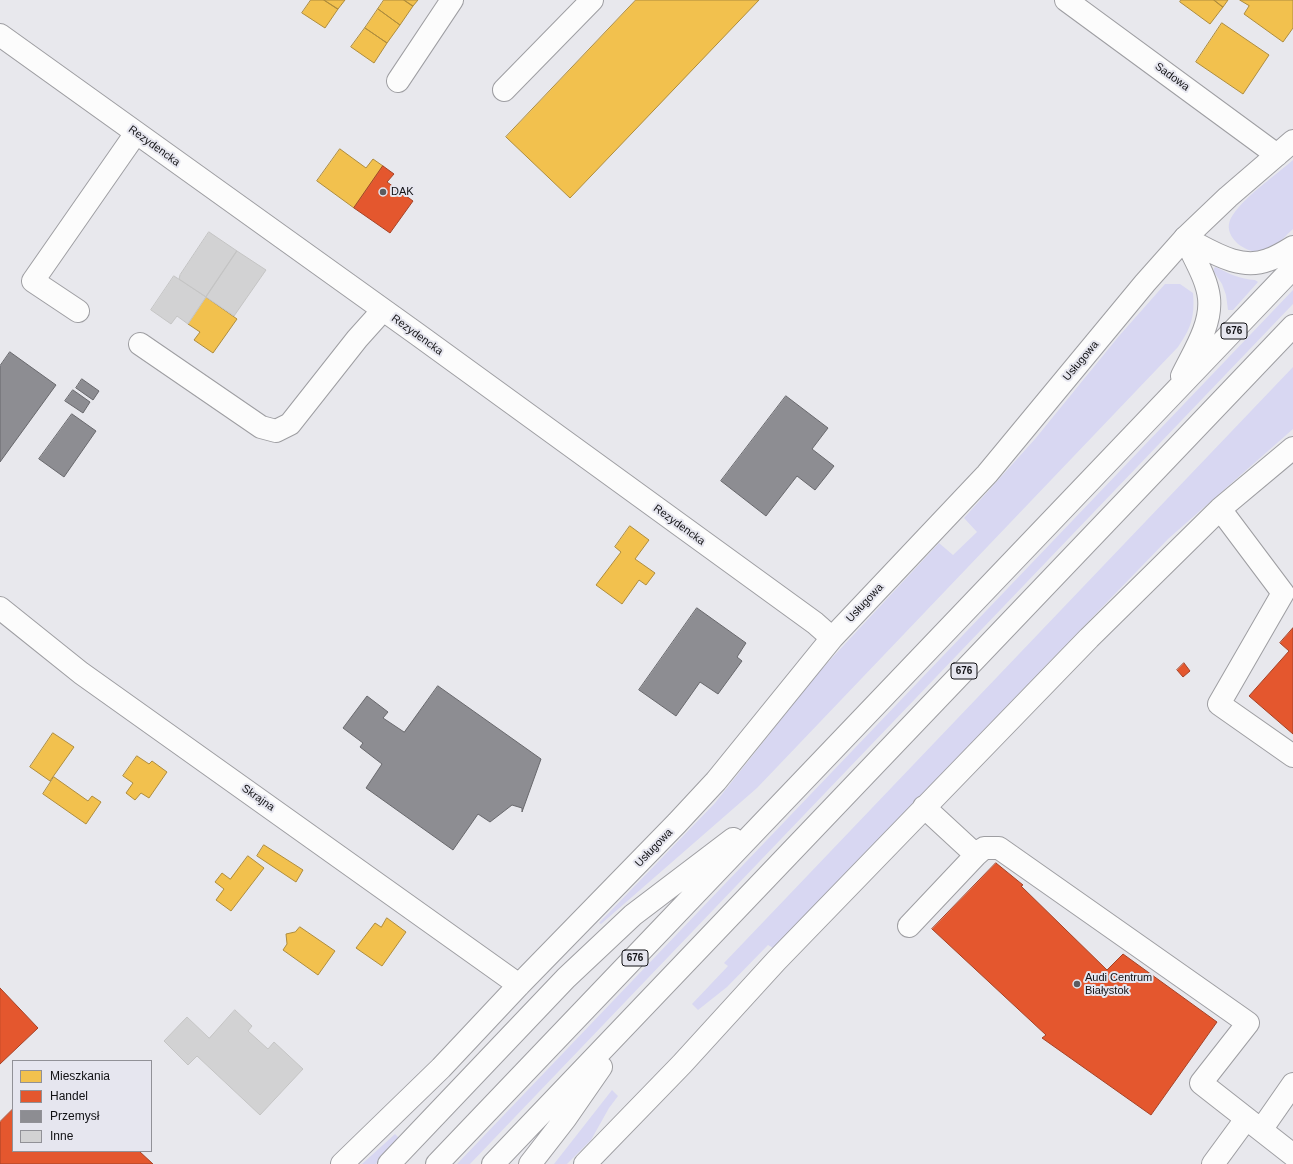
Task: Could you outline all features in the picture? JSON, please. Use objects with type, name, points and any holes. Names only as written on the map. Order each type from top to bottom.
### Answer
[{"type":"street","points":[[398,81],[452,0]]},
{"type":"street","points":[[504,90],[592,0]]},
{"type":"street","name":"Sadowa","points":[[1066,0],[1277,155]]},
{"type":"street","name":"Rezydencka","points":[[0,35],[815,623],[832,638]]},
{"type":"street","points":[[78,311],[33,281],[136,133]]},
{"type":"street","name":"Usługowa","points":[[342,1164],[441,1068],[519,984],[615,888],[716,781],[832,638],[987,474],[1185,238],[1228,197],[1293,141]]},
{"type":"street","points":[[1185,238],[1235,262],[1251,264],[1269,260],[1293,247]]},
{"type":"street","points":[[1174,393],[1203,332],[1208,315],[1209,298],[1203,278],[1185,238]]},
{"type":"street","name":"676","points":[[437,1164],[1293,268]]},
{"type":"street","points":[[140,344],[261,428],[276,431],[290,424],[357,339],[383,310]]},
{"type":"street","name":"676","points":[[493,1164],[1293,326]]},
{"type":"street","points":[[585,1164],[924,808],[1150,577],[1220,509],[1293,448]]},
{"type":"street","points":[[1220,509],[1283,593],[1219,704],[1293,756]]},
{"type":"street","name":"Skrajna","points":[[0,608],[81,673],[519,984]]},
{"type":"street","points":[[389,1164],[566,978],[633,915],[787,798]]},
{"type":"street","points":[[924,808],[976,855]]},
{"type":"street","points":[[909,926],[984,848],[999,848],[1248,1023],[1201,1082],[1293,1156]]},
{"type":"street","points":[[530,1164],[566,1119],[635,1016]]},
{"type":"street","points":[[1213,1164],[1293,1084]]},
{"type":"shaded area","points":[[1293,160],[1293,229],[1271,249],[1263,252],[1255,252],[1247,249],[1240,245],[1230,233],[1229,226],[1231,218],[1251,195]]},
{"type":"shaded area","points":[[1216,267],[1235,276],[1258,282],[1233,310],[1228,310],[1226,295],[1222,284],[1214,272],[1214,268]]},
{"type":"shaded area","points":[[1165,284],[1180,284],[1193,293],[1193,316],[1189,328],[1178,347],[757,788],[601,924],[599,923],[715,803],[817,674],[939,543],[953,555],[977,532],[964,518],[1035,439],[1119,336]]},
{"type":"shaded area","points":[[1293,290],[1293,304],[470,1164],[457,1164]]},
{"type":"shaded area","points":[[1293,367],[1293,429],[1168,539],[773,948],[768,945],[727,987],[698,1010],[692,1004],[728,966],[724,963]]},
{"type":"shaded area","points":[[612,1090],[618,1096],[609,1108],[591,1140],[567,1164],[554,1164]]},
{"type":"shaded area","points":[[395,1134],[400,1139],[376,1164],[362,1164]]},
{"type":"building: Mieszkania","points":[[311,0],[324,0],[338,9],[325,28],[302,13]]},
{"type":"building: Mieszkania","points":[[324,0],[345,0],[338,9]]},
{"type":"building: Mieszkania","points":[[384,0],[404,0],[413,6],[400,25],[378,9]]},
{"type":"building: Mieszkania","points":[[404,0],[418,0],[413,6]]},
{"type":"building: Mieszkania","points":[[636,0],[759,0],[570,198],[506,137]]},
{"type":"building: Mieszkania","points":[[1181,0],[1214,0],[1223,7],[1210,24],[1180,2]]},
{"type":"building: Mieszkania","points":[[1214,0],[1228,0],[1223,7]]},
{"type":"building: Mieszkania","points":[[1240,0],[1293,0],[1293,28],[1283,42],[1244,14],[1249,6]]},
{"type":"building: Mieszkania","points":[[378,9],[400,25],[387,43],[365,28]]},
{"type":"building: Mieszkania","points":[[1222,23],[1269,55],[1243,94],[1196,62]]},
{"type":"building: Mieszkania","points":[[365,28],[387,43],[374,63],[351,47]]},
{"type":"building: Mieszkania","points":[[340,149],[366,168],[373,159],[383,166],[354,208],[317,181]]},
{"type":"building: Mieszkania","points":[[206,297],[237,319],[213,353],[194,340],[200,332],[188,324]]},
{"type":"building: Mieszkania","points":[[630,526],[649,540],[635,559],[655,573],[646,585],[639,580],[622,604],[596,585],[621,552],[615,547]]},
{"type":"building: Mieszkania","points":[[53,733],[74,747],[50,781],[30,767]]},
{"type":"building: Mieszkania","points":[[137,756],[149,764],[152,761],[167,772],[149,798],[141,793],[135,800],[126,793],[133,783],[123,776]]},
{"type":"building: Mieszkania","points":[[54,777],[88,801],[92,796],[101,802],[86,824],[43,794]]},
{"type":"building: Mieszkania","points":[[264,845],[303,870],[296,882],[257,856]]},
{"type":"building: Mieszkania","points":[[248,856],[264,868],[231,911],[216,900],[224,889],[215,882],[222,873],[230,879]]},
{"type":"building: Mieszkania","points":[[387,918],[406,932],[382,966],[356,948],[375,923],[381,927]]},
{"type":"building: Mieszkania","points":[[300,927],[335,951],[318,975],[283,950],[287,944],[286,934],[295,932]]},
{"type":"building: Handel","name":"DAK","points":[[383,166],[394,174],[387,182],[413,201],[390,233],[354,208]]},
{"type":"building: Handel","points":[[1293,628],[1293,734],[1249,696],[1289,651],[1280,643]]},
{"type":"building: Handel","points":[[1184,663],[1190,671],[1183,677],[1177,670]]},
{"type":"building: Handel","name":"Audi Centrum Białystok","points":[[996,863],[1023,885],[1021,886],[1107,970],[1123,954],[1217,1022],[1151,1115],[1042,1038],[1046,1035],[932,929]]},
{"type":"building: Handel","points":[[0,988],[38,1028],[0,1064]]},
{"type":"building: Handel","points":[[12,1110],[12,1152],[140,1152],[153,1164],[0,1164],[0,1122]]},
{"type":"building: Przemysł","points":[[10,352],[56,385],[0,462],[0,366]]},
{"type":"building: Przemysł","points":[[82,379],[99,391],[93,400],[76,388]]},
{"type":"building: Przemysł","points":[[73,390],[90,402],[83,413],[65,401]]},
{"type":"building: Przemysł","points":[[786,396],[828,428],[812,449],[834,466],[815,490],[797,476],[766,516],[721,481]]},
{"type":"building: Przemysł","points":[[72,414],[96,431],[64,477],[39,459]]},
{"type":"building: Przemysł","points":[[697,608],[746,643],[737,657],[742,661],[718,694],[700,682],[676,716],[639,690]]},
{"type":"building: Przemysł","points":[[438,686],[541,759],[522,812],[522,808],[512,805],[490,822],[478,814],[453,850],[366,788],[382,764],[360,747],[363,743],[343,728],[367,696],[388,712],[383,718],[404,732]]},
{"type":"building: Inne","points":[[209,232],[237,251],[206,297],[179,279],[180,275]]},
{"type":"building: Inne","points":[[237,251],[266,270],[234,316],[206,297]]},
{"type":"building: Inne","points":[[174,276],[206,297],[188,324],[177,316],[171,324],[151,310]]},
{"type":"building: Inne","points":[[235,1010],[252,1026],[248,1031],[268,1049],[274,1042],[303,1069],[260,1115],[197,1056],[188,1065],[164,1041],[187,1017],[209,1038]]},
{"type":"place","name":"DAK","points":[[383,192]]},
{"type":"place","name":"Audi Centrum Białystok","points":[[1077,984]]}]
